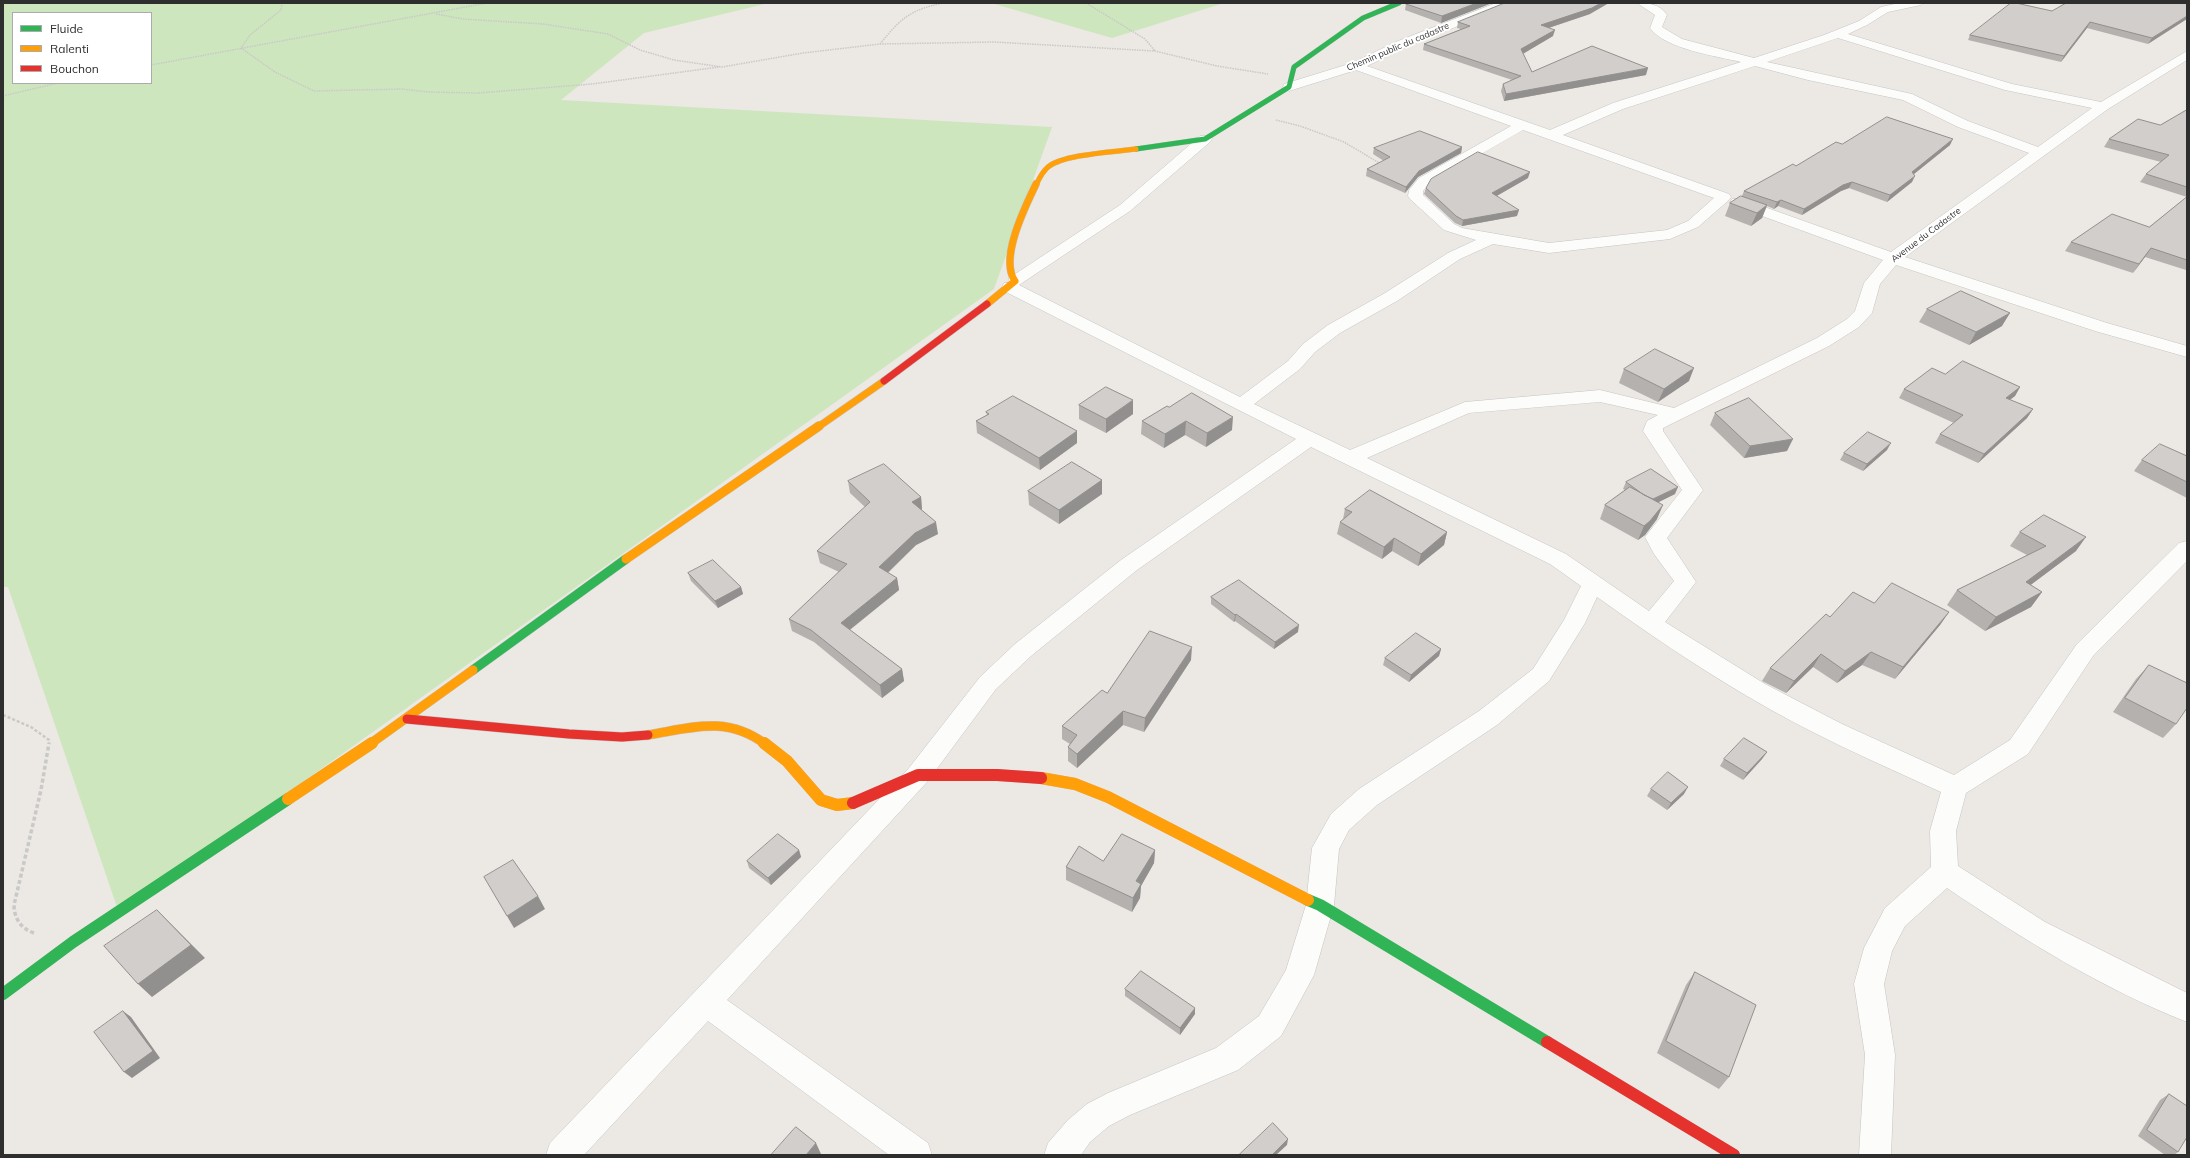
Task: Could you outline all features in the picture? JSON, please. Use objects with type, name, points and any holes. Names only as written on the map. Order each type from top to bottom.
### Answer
[{"type":"street","points":[[3,994],[73,942],[407,719],[592,583],[864,396],[1012,284],[1124,208],[1205,139],[1289,83],[1294,67],[1363,18],[1399,3]]},
{"type":"street","name":"Chemin public du cadastre","points":[[1289,83],[1356,66],[1402,44],[1506,3]]},
{"type":"street","points":[[1643,3],[1657,10],[1661,15],[1656,28],[1662,34],[1678,42],[1754,63],[1907,97],[1963,124],[2039,152]]},
{"type":"street","points":[[1552,135],[1618,106],[1686,82],[1754,63],[1838,34],[1863,23],[1884,9],[1917,3]]},
{"type":"street","points":[[1838,34],[2010,87],[2103,106]]},
{"type":"street","name":"Avenue du Cadastre","points":[[1651,624],[1685,582],[1682,573],[1658,545],[1656,537],[1693,490],[1653,431],[1654,425],[1822,342],[1853,323],[1863,313],[1872,283],[1893,258],[2103,106],[2187,55]]},
{"type":"street","points":[[1356,66],[1931,272],[2094,325],[2187,352]]},
{"type":"street","points":[[1963,124],[2026,133]]},
{"type":"street","points":[[1522,125],[1424,181],[1416,190],[1415,196],[1449,227],[1457,231],[1491,239],[1549,248],[1670,234],[1693,224],[1724,197]]},
{"type":"street","points":[[2040,134],[2061,136]]},
{"type":"street","points":[[1012,284],[1009,266],[1014,245],[1031,194],[1043,171],[1053,164],[1069,159],[1205,139]]},
{"type":"street","points":[[1241,405],[1294,365],[1309,348],[1334,329],[1391,297],[1454,256],[1491,239]]},
{"type":"street","points":[[1012,284],[1241,405],[1558,560],[1651,624],[1756,690],[1833,731],[1955,787]]},
{"type":"street","points":[[1350,458],[1465,408],[1600,396],[1676,414]]},
{"type":"street","points":[[562,1155],[918,775],[988,683],[1022,650],[1129,565],[1310,438]]},
{"type":"street","points":[[1945,872],[1943,831],[1955,787],[2019,747],[2085,650],[2187,548]]},
{"type":"street","points":[[1060,1155],[1079,1131],[1098,1115],[1119,1104],[1227,1059],[1270,1026],[1299,975],[1320,905],[1326,848],[1340,822],[1368,797],[1488,718],[1541,675],[1574,624],[1593,583]]},
{"type":"street","points":[[407,719],[624,737],[711,724],[738,728],[762,739],[781,754],[821,800],[829,804],[842,806],[870,797],[918,775],[997,775],[1057,779],[1110,798],[1275,885],[1320,905],[1734,1155]]},
{"type":"street","points":[[1945,872],[2035,931],[2144,988],[2187,1008]]},
{"type":"street","points":[[1875,1155],[1880,1055],[1869,984],[1870,977],[1878,948],[1895,916],[1945,872]]},
{"type":"street","points":[[706,1002],[916,1155]]},
{"type":"path","points":[[241,48],[250,35],[281,10],[282,3]]},
{"type":"path","points":[[152,65],[436,14],[487,3]]},
{"type":"path","points":[[880,44],[903,15],[922,7],[943,3]]},
{"type":"path","points":[[1086,3],[1145,39],[1155,51]]},
{"type":"path","points":[[436,14],[463,18],[543,24],[608,34],[640,50],[674,60],[722,67]]},
{"type":"path","points":[[241,48],[248,56],[302,88],[314,91],[402,89],[428,92],[478,93],[592,84],[722,67],[803,53],[880,44],[994,42],[1155,51],[1289,83]]},
{"type":"path","points":[[3,96],[54,84]]},
{"type":"path","points":[[1247,112],[1300,126],[1344,142],[1382,165],[1424,181]]},
{"type":"path","points":[[3,715],[31,727],[49,740],[47,766],[29,836],[14,909],[20,924],[29,932],[73,942]]},
{"type":"green space","points":[[3,3],[769,3],[644,33],[561,100],[1052,127],[994,289],[119,913],[8,587],[3,587]]},
{"type":"green space","points":[[991,3],[1224,3],[1112,38]]},
{"type":"building","points":[[1477,3],[1442,16],[1406,4]]},
{"type":"building","points":[[1505,3],[1601,3],[1592,8],[1541,25],[1555,30],[1521,49],[1532,72],[1592,46],[1648,68],[1506,94],[1503,84],[1521,76],[1424,44],[1470,26],[1458,22]]},
{"type":"building","points":[[2011,3],[2052,11],[2066,3],[2187,3],[2187,16],[2152,38],[2090,22],[2064,56],[1970,35]]},
{"type":"building","points":[[2187,110],[2187,187],[2146,174],[2169,155],[2109,139],[2138,119],[2160,125]]},
{"type":"building","points":[[1887,117],[1953,139],[1912,172],[1915,176],[1890,195],[1852,182],[1843,185],[1804,209],[1781,200],[1777,202],[1744,191],[1793,164],[1796,166],[1836,142],[1842,144]]},
{"type":"building","points":[[1420,131],[1462,147],[1419,171],[1406,187],[1367,169],[1390,157],[1374,148]]},
{"type":"building","points":[[1478,152],[1530,172],[1492,193],[1519,210],[1463,220],[1456,216],[1426,188],[1431,179]]},
{"type":"building","points":[[1741,196],[1767,205],[1757,213],[1730,203]]},
{"type":"building","points":[[2187,197],[2187,260],[2151,248],[2139,264],[2071,242],[2112,214],[2149,227]]},
{"type":"building","points":[[1961,291],[2010,313],[1976,332],[1927,309]]},
{"type":"building","points":[[1655,349],[1694,368],[1664,389],[1624,369]]},
{"type":"building","points":[[1963,361],[2020,387],[2006,398],[2033,409],[1984,454],[1940,434],[1963,415],[1904,389],[1932,368],[1945,374]]},
{"type":"building","points":[[1106,387],[1133,400],[1106,419],[1079,405]]},
{"type":"building","points":[[1192,393],[1233,417],[1207,433],[1186,421],[1165,434],[1142,421],[1167,406],[1169,407]]},
{"type":"building","points":[[1013,396],[1077,431],[1039,458],[976,421],[989,414],[986,412]]},
{"type":"building","points":[[1749,398],[1793,439],[1750,446],[1715,413]]},
{"type":"building","points":[[1868,432],[1891,443],[1867,464],[1844,453]]},
{"type":"building","points":[[2160,444],[2187,456],[2187,482],[2142,460]]},
{"type":"building","points":[[1072,462],[1102,480],[1059,510],[1028,491]]},
{"type":"building","points":[[884,464],[921,497],[912,502],[936,522],[915,533],[879,567],[897,578],[841,623],[902,669],[880,685],[811,630],[789,619],[847,564],[817,551],[870,502],[848,481]]},
{"type":"building","points":[[1651,469],[1678,487],[1653,499],[1644,495],[1626,482]]},
{"type":"building","points":[[1630,487],[1663,505],[1644,526],[1605,505]]},
{"type":"building","points":[[1370,490],[1447,532],[1421,554],[1394,538],[1384,547],[1340,522],[1352,512],[1345,509]]},
{"type":"building","points":[[2044,515],[2086,537],[2026,582],[2042,592],[1996,617],[1957,590],[2046,546],[2020,532]]},
{"type":"building","points":[[713,560],[741,587],[715,601],[688,573]]},
{"type":"building","points":[[1239,580],[1299,625],[1275,642],[1211,597]]},
{"type":"building","points":[[1892,583],[1949,612],[1903,667],[1871,652],[1845,671],[1821,654],[1794,681],[1770,668],[1826,614],[1830,617],[1853,592],[1874,603]]},
{"type":"building","points":[[1150,631],[1192,647],[1145,718],[1123,711],[1077,754],[1068,747],[1077,735],[1062,726],[1102,690],[1107,693]]},
{"type":"building","points":[[1416,633],[1441,649],[1411,675],[1385,658]]},
{"type":"building","points":[[2149,665],[2187,683],[2187,708],[2176,724],[2125,698]]},
{"type":"building","points":[[1744,738],[1767,752],[1747,773],[1724,759]]},
{"type":"building","points":[[1668,772],[1688,787],[1671,803],[1651,789]]},
{"type":"building","points":[[778,834],[799,850],[768,878],[747,861]]},
{"type":"building","points":[[1122,834],[1155,850],[1136,881],[1141,884],[1133,898],[1066,867],[1079,846],[1103,861]]},
{"type":"building","points":[[513,860],[538,896],[507,916],[484,877]]},
{"type":"building","points":[[157,910],[191,945],[138,984],[104,946]]},
{"type":"building","points":[[1141,971],[1195,1008],[1180,1028],[1125,989]]},
{"type":"building","points":[[1695,972],[1756,1005],[1729,1077],[1666,1041]]},
{"type":"building","points":[[123,1011],[153,1051],[124,1072],[94,1032]]},
{"type":"building","points":[[2169,1094],[2187,1106],[2187,1137],[2178,1152],[2147,1130]]},
{"type":"building","points":[[1273,1123],[1288,1139],[1272,1155],[1239,1155]]},
{"type":"building","points":[[796,1127],[816,1143],[806,1155],[771,1155]]},
{"type":"traffic: fast","points":[[1136,149],[1205,139],[1289,87],[1294,67],[1363,18],[1399,3]]},
{"type":"traffic: fast","points":[[473,670],[626,559]]},
{"type":"traffic: fast","points":[[3,994],[73,942],[288,799]]},
{"type":"traffic: fast","points":[[1308,900],[1320,905],[1547,1042]]},
{"type":"traffic: slow","points":[[987,304],[1015,281],[1009,267],[1013,245],[1023,213],[1043,172],[1049,166],[1058,162],[1080,156],[1136,149]]},
{"type":"traffic: slow","points":[[626,559],[884,381]]},
{"type":"traffic: slow","points":[[288,799],[407,719],[473,670]]},
{"type":"traffic: slow","points":[[648,735],[703,725],[729,727],[745,732],[760,740],[787,761],[821,800],[837,805],[853,803]]},
{"type":"traffic: slow","points":[[1041,778],[1075,784],[1108,797],[1256,875],[1308,900]]},
{"type":"traffic: jam","points":[[884,381],[987,304]]},
{"type":"traffic: jam","points":[[407,719],[569,734],[622,737],[648,735]]},
{"type":"traffic: jam","points":[[853,803],[870,797],[918,775],[997,775],[1041,778]]},
{"type":"traffic: jam","points":[[1547,1042],[1734,1155]]}]
